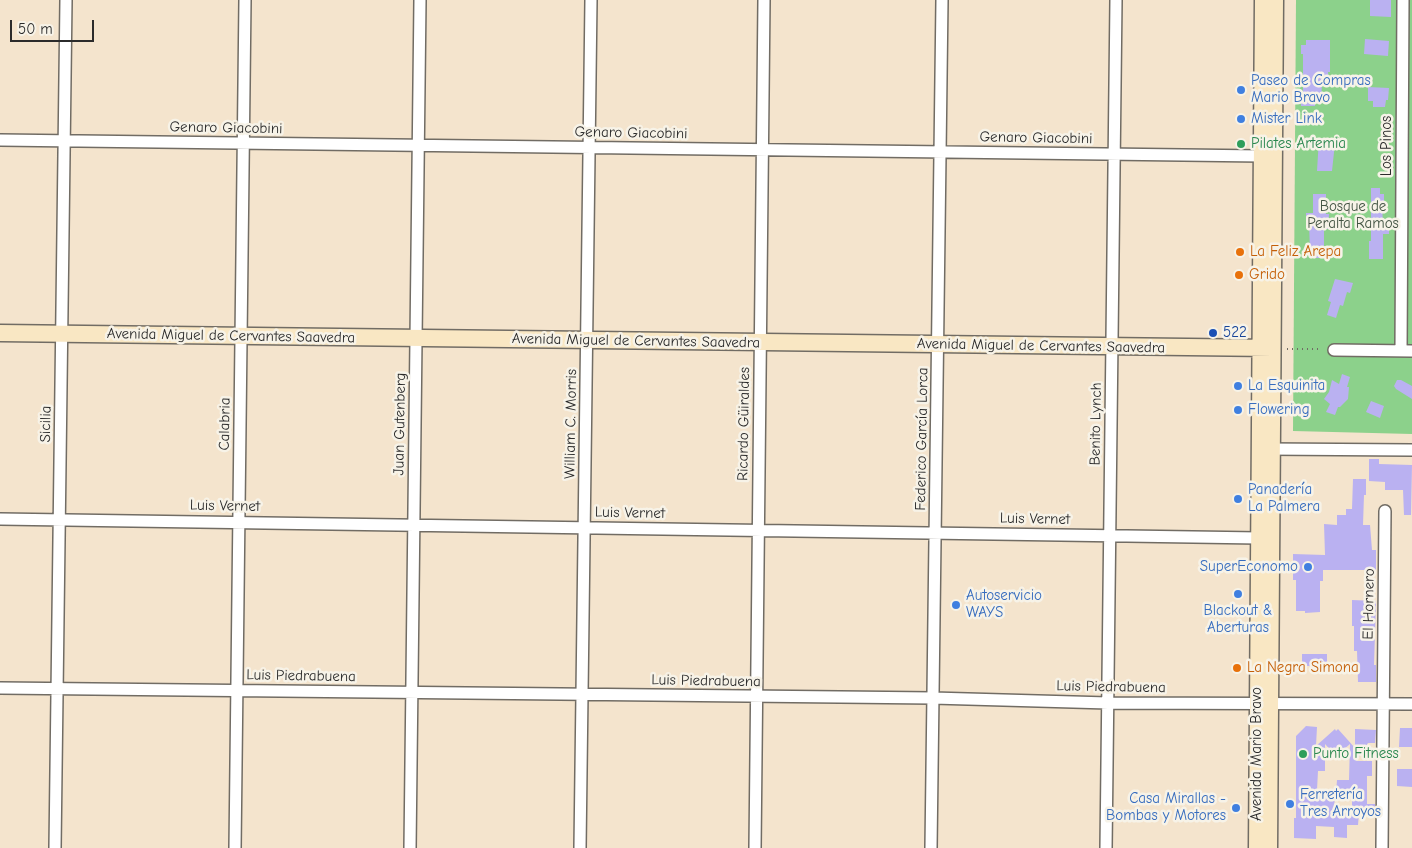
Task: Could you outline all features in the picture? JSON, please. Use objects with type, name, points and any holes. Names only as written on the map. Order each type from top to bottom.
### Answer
[{"type":"main road","name":"Avenida Mario Bravo","points":[[1263,0],[1262,156],[1266,348]]},
{"type":"main road","name":"Avenida Mario Bravo","points":[[1256,848],[1264,704],[1266,348],[1275,0]]},
{"type":"main road","name":"Avenida Miguel de Cervantes Saavedra","points":[[0,333],[1266,348]]},
{"type":"main road","name":"Avenida Mario Bravo","points":[[1265,449],[1259,538],[1269,848]]},
{"type":"street","name":"Sicilia","points":[[55,848],[66,0]]},
{"type":"street","name":"Calabria","points":[[234,848],[245,0]]},
{"type":"street","name":"Juan Gutenberg","points":[[410,848],[420,0]]},
{"type":"street","name":"William C. Morris","points":[[580,848],[591,0]]},
{"type":"street","name":"Ricardo Güiraldes","points":[[755,848],[764,0]]},
{"type":"street","name":"Federico García Lorca","points":[[931,848],[942,0]]},
{"type":"street","name":"Benito Lynch","points":[[1106,848],[1116,0]]},
{"type":"street","name":"Los Pinos","points":[[1403,0],[1407,351]]},
{"type":"street","name":"Genaro Giacobini","points":[[0,140],[1262,156]]},
{"type":"street","points":[[1334,350],[1407,351]]},
{"type":"street","points":[[1265,449],[1412,450]]},
{"type":"street","name":"El Hornero","points":[[1382,848],[1385,511]]},
{"type":"street","name":"Luis Vernet","points":[[0,519],[1259,538]]},
{"type":"street","name":"Luis Piedrabuena","points":[[0,688],[933,698],[1108,703],[1412,704]]},
{"type":"path","points":[[1266,348],[1334,350]]},
{"type":"green space","name":"Bosque de Peralta Ramos","points":[[1296,0],[1412,0],[1412,434],[1293,431]]},
{"type":"building","points":[[1370,0],[1391,0],[1391,17],[1370,16]]},
{"type":"building","points":[[1365,39],[1389,41],[1388,56],[1364,54]]},
{"type":"building","points":[[1306,40],[1330,40],[1329,84],[1322,84],[1321,100],[1315,100],[1315,106],[1301,106],[1303,54],[1301,54],[1301,45],[1306,45]]},
{"type":"building","points":[[1368,87],[1389,88],[1385,107],[1373,107],[1373,101],[1368,101]]},
{"type":"building","points":[[1319,138],[1333,139],[1333,143],[1335,143],[1332,171],[1317,171]]},
{"type":"building","points":[[1371,188],[1380,188],[1380,194],[1384,194],[1384,204],[1382,204],[1383,224],[1389,223],[1389,234],[1383,234],[1383,259],[1369,259]]},
{"type":"building","points":[[1313,194],[1326,194],[1326,214],[1329,214],[1328,229],[1324,229],[1324,258],[1315,258],[1315,251],[1310,251],[1309,223],[1306,223],[1306,213],[1313,213]]},
{"type":"building","points":[[1335,279],[1353,283],[1350,293],[1347,292],[1343,306],[1340,305],[1336,318],[1327,315],[1331,302],[1328,301]]},
{"type":"building","points":[[1342,374],[1350,377],[1347,387],[1349,387],[1348,399],[1338,407],[1335,415],[1326,412],[1330,404],[1324,399],[1329,392],[1332,380],[1339,384]]},
{"type":"building","points":[[1397,380],[1412,386],[1412,399],[1396,389],[1394,386]]},
{"type":"building","points":[[1371,401],[1384,406],[1380,418],[1366,412]]},
{"type":"building","points":[[1369,459],[1379,459],[1379,464],[1412,465],[1411,515],[1404,515],[1403,490],[1385,490],[1385,482],[1369,481]]},
{"type":"building","points":[[1353,479],[1366,479],[1363,525],[1370,525],[1372,550],[1376,550],[1376,570],[1323,570],[1323,581],[1320,581],[1320,612],[1305,613],[1305,611],[1296,611],[1296,580],[1293,580],[1293,554],[1325,555],[1324,524],[1337,525],[1337,515],[1346,515],[1346,509],[1352,509]]},
{"type":"building","points":[[1352,600],[1376,601],[1374,665],[1376,665],[1376,682],[1358,682],[1357,651],[1354,651],[1354,626],[1352,626]]},
{"type":"building","points":[[1302,654],[1327,654],[1327,670],[1314,670],[1314,666],[1302,666]]},
{"type":"building","points":[[1306,726],[1317,727],[1316,746],[1335,729],[1336,731],[1338,729],[1355,748],[1355,729],[1376,730],[1375,743],[1368,743],[1356,761],[1372,761],[1372,776],[1367,776],[1367,804],[1375,804],[1375,813],[1352,812],[1352,794],[1336,794],[1337,780],[1349,780],[1350,744],[1336,756],[1325,744],[1325,771],[1318,771],[1317,790],[1335,791],[1334,812],[1359,813],[1358,825],[1347,825],[1347,838],[1334,837],[1334,827],[1316,826],[1316,839],[1294,838],[1294,818],[1296,818],[1296,736]]},
{"type":"building","points":[[1400,728],[1412,728],[1412,747],[1399,747]]},
{"type":"building","points":[[1397,769],[1412,769],[1412,787],[1397,786]]},
{"type":"place","name":"Paseo de Compras Mario Bravo","points":[[1241,90]]},
{"type":"place","name":"Mister Link","points":[[1241,119]]},
{"type":"place","name":"Pilates Artemia","points":[[1241,144]]},
{"type":"place","name":"La Feliz Arepa","points":[[1240,252]]},
{"type":"place","name":"Grido","points":[[1239,275]]},
{"type":"place","name":"522","points":[[1213,333]]},
{"type":"place","name":"La Esquinita","points":[[1238,386]]},
{"type":"place","name":"Flowering","points":[[1238,410]]},
{"type":"place","name":"Panadería La Palmera","points":[[1238,499]]},
{"type":"place","name":"SuperEconomo","points":[[1308,567]]},
{"type":"place","name":"Blackout & Aberturas","points":[[1238,594]]},
{"type":"place","name":"Autoservicio WAYS","points":[[956,605]]},
{"type":"place","name":"La Negra Simona","points":[[1237,668]]},
{"type":"place","name":"Punto Fitness","points":[[1303,754]]},
{"type":"place","name":"Ferretería Tres Arroyos","points":[[1290,804]]},
{"type":"place","name":"Casa Mirallas - Bombas y Motores","points":[[1236,808]]}]
